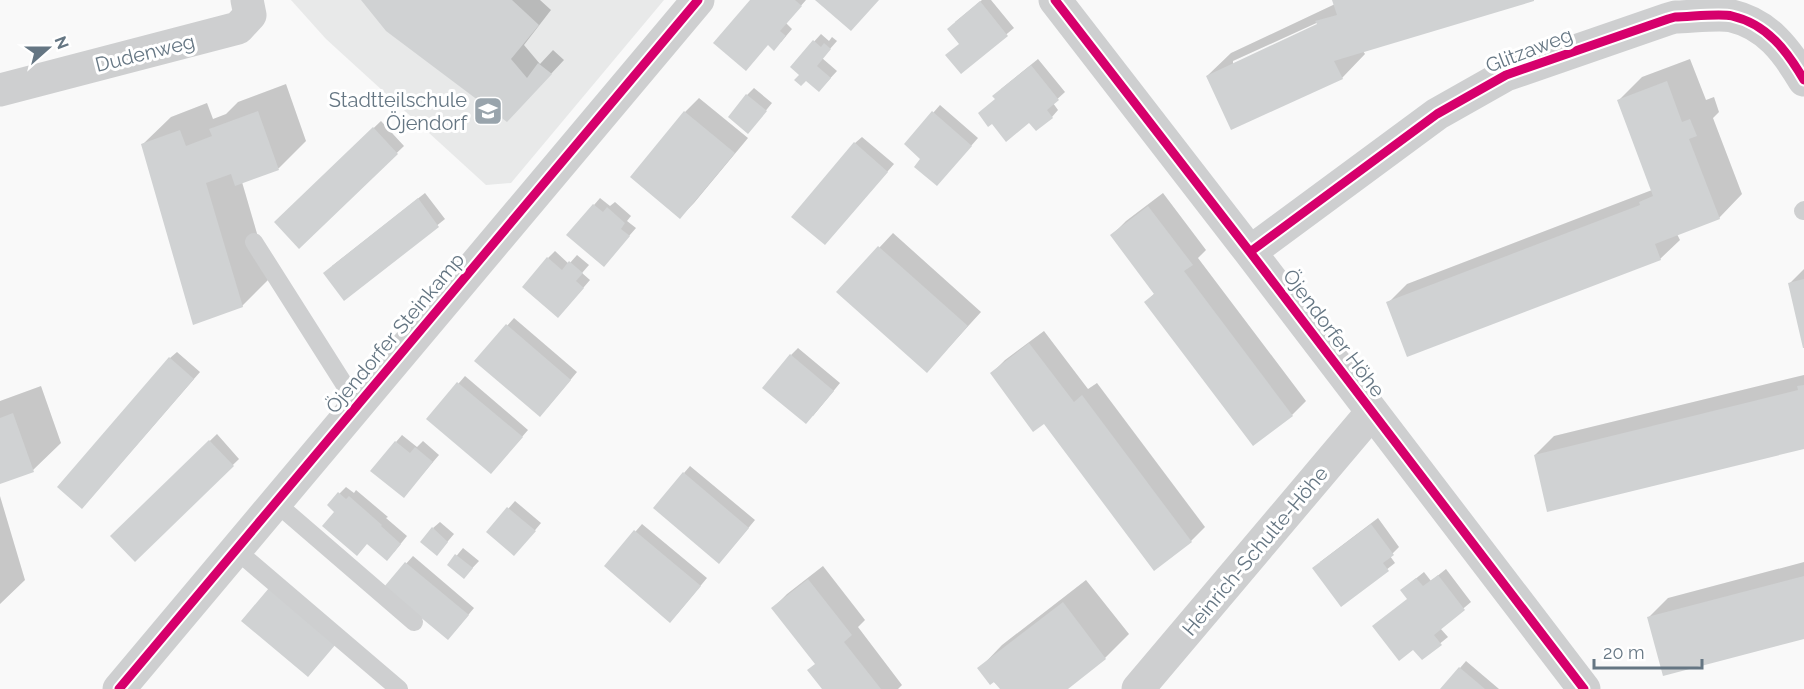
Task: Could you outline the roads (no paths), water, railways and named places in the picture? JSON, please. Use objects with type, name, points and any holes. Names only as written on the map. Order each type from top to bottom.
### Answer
[{"type":"street","name":"Öjendorfer Steinkamp","points":[[119,689],[698,0]]},
{"type":"street","name":"Öjendorfer Höhe","points":[[1055,0],[1584,689]]},
{"type":"street","name":"Dudenweg","points":[[0,90],[238,28],[248,8]]},
{"type":"street","name":"Glitzaweg","points":[[1250,252],[1437,114],[1506,75],[1672,9],[1731,15],[1755,26],[1776,40],[1804,80]]},
{"type":"street","name":"Heinrich-Schulte-Höhe","points":[[1138,689],[1372,412]]},
{"type":"lane","points":[[254,242],[358,406]]},
{"type":"lane","points":[[276,503],[414,622]]},
{"type":"lane","points":[[236,550],[399,689]]},
{"type":"place","name":"Stadtteilschule Öjendorf","points":[[488,111]]}]
